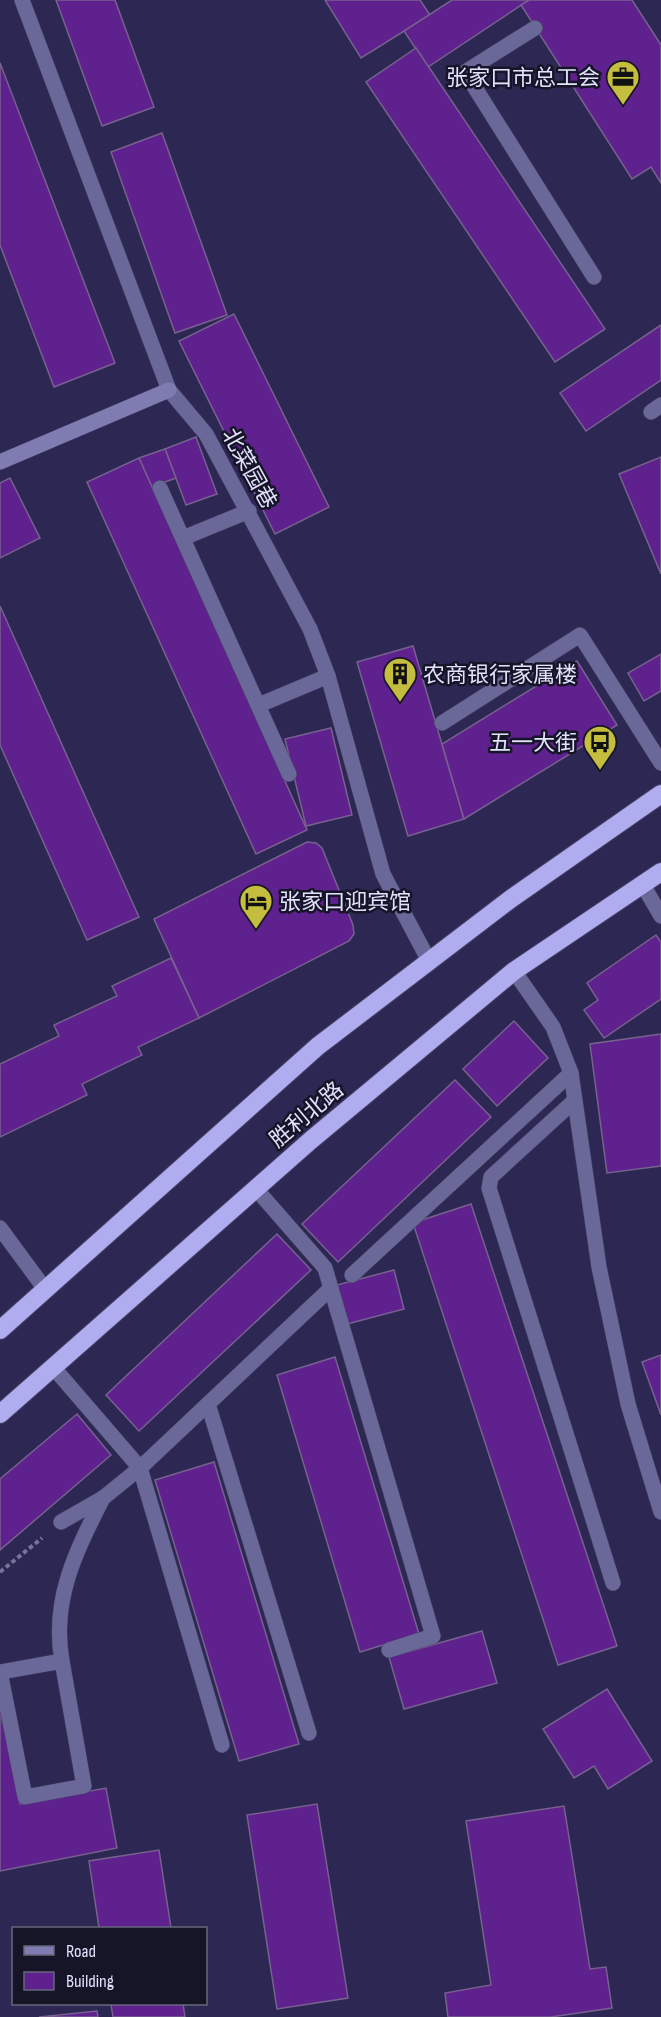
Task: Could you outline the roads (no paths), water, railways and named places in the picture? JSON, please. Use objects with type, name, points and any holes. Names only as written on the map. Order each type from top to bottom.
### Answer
[{"type":"highway","name":"胜利北路","points":[[0,1330],[318,1046],[512,898],[661,794]]},
{"type":"highway","name":"胜利北路","points":[[0,1414],[256,1189],[514,971],[661,873]]},
{"type":"street","name":"北菜园巷","points":[[22,0],[169,390],[206,434],[310,629],[328,676],[383,873],[429,961]]},
{"type":"street","points":[[535,28],[465,72],[594,278]]},
{"type":"street","points":[[0,462],[169,390]]},
{"type":"street","points":[[160,488],[289,774]]},
{"type":"street","points":[[183,538],[249,511]]},
{"type":"street","points":[[442,723],[580,635],[661,763]]},
{"type":"street","points":[[259,705],[328,676]]},
{"type":"street","points":[[643,885],[661,916]]},
{"type":"street","points":[[514,971],[553,1027],[571,1073],[599,1267],[628,1404],[661,1512]]},
{"type":"street","points":[[352,1275],[571,1073]]},
{"type":"street","points":[[574,1101],[491,1177],[489,1188],[613,1582]]},
{"type":"street","points":[[256,1189],[325,1268],[433,1636],[389,1650]]},
{"type":"street","points":[[0,1228],[45,1289]]},
{"type":"street","points":[[61,1522],[104,1498],[140,1468],[331,1288]]},
{"type":"street","points":[[53,1367],[140,1468],[222,1745]]},
{"type":"street","points":[[208,1404],[309,1733]]},
{"type":"street","points":[[62,1662],[0,1672],[25,1797],[84,1786],[62,1662],[59,1621],[63,1589],[74,1554],[104,1498]]},
{"type":"place","name":"张家口市总工会","points":[[623,106]]},
{"type":"place","name":"农商银行家属楼","points":[[400,703]]},
{"type":"place","name":"五一大街","points":[[600,771]]},
{"type":"place","name":"张家口迎宾馆","points":[[256,930]]}]
